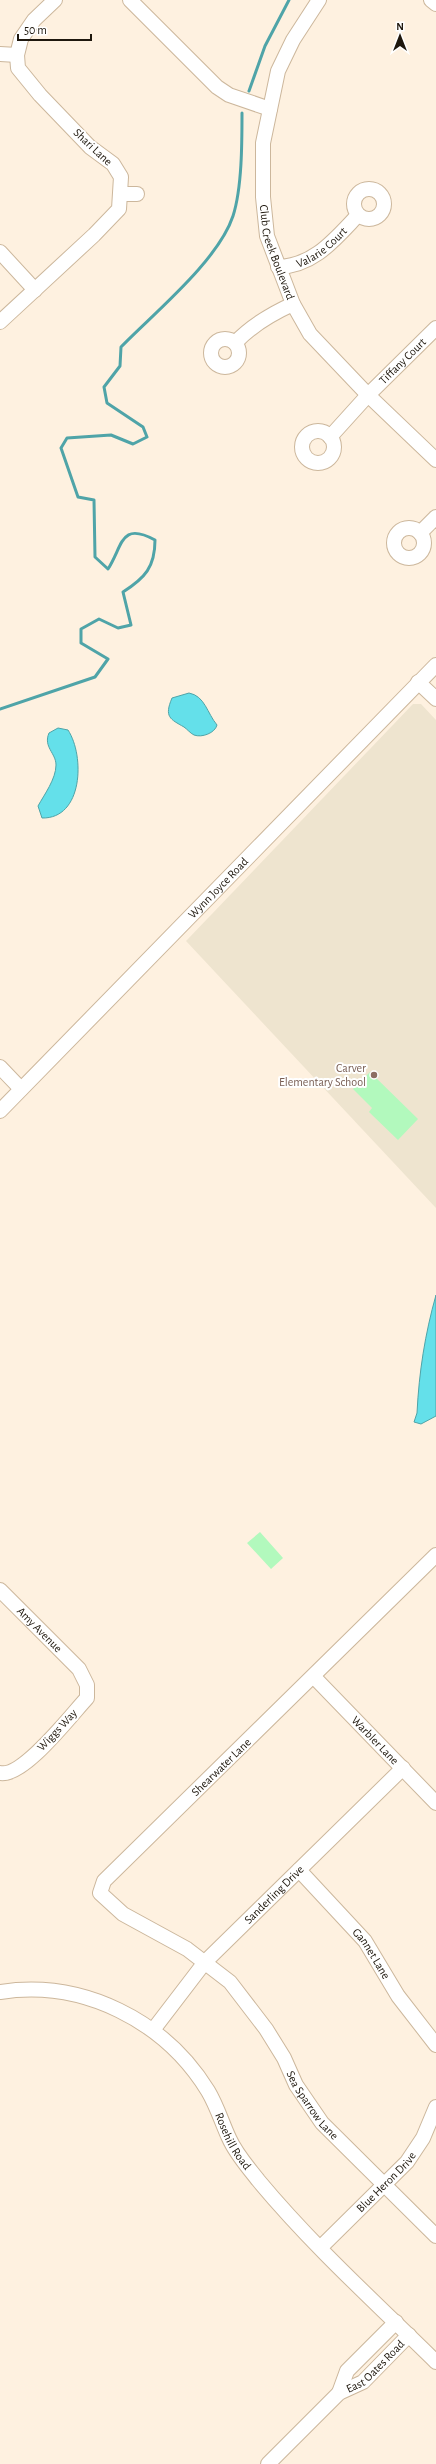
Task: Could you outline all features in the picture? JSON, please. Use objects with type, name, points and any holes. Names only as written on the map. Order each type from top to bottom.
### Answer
[{"type":"street","points":[[0,54],[16,55],[21,39],[34,20],[55,0]]},
{"type":"street","points":[[130,0],[217,87],[229,96],[270,110]]},
{"type":"street","name":"Club Creek Boulevard","points":[[319,0],[293,40],[278,71],[263,143],[263,197],[267,236],[293,304],[310,334],[368,395],[436,460]]},
{"type":"street","points":[[431,0],[436,4]]},
{"type":"street","name":"Shari Lane","points":[[0,322],[119,209],[121,194],[121,177],[113,164],[90,147],[40,95],[18,68],[16,55]]},
{"type":"street","points":[[121,194],[137,194]]},
{"type":"street","name":"Valarie Court","points":[[278,267],[291,267],[306,261],[326,248],[358,215]]},
{"type":"street","points":[[0,252],[34,290]]},
{"type":"street","points":[[235,343],[247,330],[293,304]]},
{"type":"street","name":"Tiffany Court","points":[[330,437],[368,395],[436,328]]},
{"type":"street","points":[[420,533],[436,517]]},
{"type":"street","name":"Wynn Joyce Road","points":[[0,1111],[436,665]]},
{"type":"street","points":[[418,682],[436,699]]},
{"type":"street","points":[[0,1067],[21,1089]]},
{"type":"street","name":"Shearwater Lane","points":[[205,1962],[182,1946],[123,1914],[100,1893],[104,1881],[314,1677],[436,1555]]},
{"type":"street","name":"Amy Avenue","points":[[0,1590],[79,1669]]},
{"type":"street","name":"Wiggs Way","points":[[0,1773],[6,1774],[24,1766],[87,1698],[87,1685],[79,1669]]},
{"type":"street","name":"Warbler Lane","points":[[314,1677],[436,1803]]},
{"type":"street","name":"Sanderling Drive","points":[[153,2030],[205,1962],[403,1768]]},
{"type":"street","name":"Gannet Lane","points":[[299,1870],[365,1941],[398,1996],[436,2045]]},
{"type":"street","name":"Sea Sparrow Lane","points":[[205,1962],[230,1982],[250,2006],[284,2058],[296,2085],[322,2124],[436,2236]]},
{"type":"street","name":"Rosehill Road","points":[[0,1992],[25,1989],[64,1992],[111,2006],[153,2030],[174,2047],[194,2070],[209,2093],[230,2140],[242,2160],[321,2247],[436,2362]]},
{"type":"street","name":"Blue Heron Drive","points":[[321,2247],[385,2185],[415,2151],[436,2108]]},
{"type":"street","name":"East Oates Road","points":[[339,2393],[347,2371],[396,2322]]},
{"type":"street","name":"East Oates Road","points":[[268,2464],[339,2393],[363,2382],[409,2335]]},
{"type":"shaded area","name":"Carver Elementary School","points":[[413,704],[421,704],[436,720],[436,1208],[186,941]]},
{"type":"green space","points":[[370,1072],[418,1119],[398,1140],[369,1112],[372,1108],[353,1089]]},
{"type":"green space","points":[[260,1532],[283,1558],[271,1569],[247,1543]]},
{"type":"water","points":[[189,693],[202,701],[217,725],[214,730],[208,734],[201,736],[194,735],[170,717],[169,709],[172,698]]},
{"type":"water","points":[[58,728],[68,730],[73,741],[77,755],[77,784],[73,797],[66,808],[56,816],[42,818],[38,806],[52,781],[56,765],[49,746],[48,738],[49,733]]},
{"type":"water","points":[[436,1295],[436,1416],[421,1424],[414,1422],[417,1413],[423,1353]]},
{"type":"waterway","points":[[249,91],[265,46],[289,0]]},
{"type":"waterway","points":[[0,709],[95,677],[108,659],[81,643],[81,629],[99,619],[118,628],[131,625],[123,592],[143,577],[151,565],[155,549],[155,540],[135,533],[129,535],[120,545],[108,569],[95,557],[94,500],[78,497],[61,448],[67,438],[111,435],[133,444],[147,437],[143,427],[107,403],[104,387],[120,366],[121,347],[184,286],[214,251],[225,233],[233,216],[238,192],[241,165],[242,113]]},
{"type":"place","name":"Carver Elementary School","points":[[374,1075]]}]
